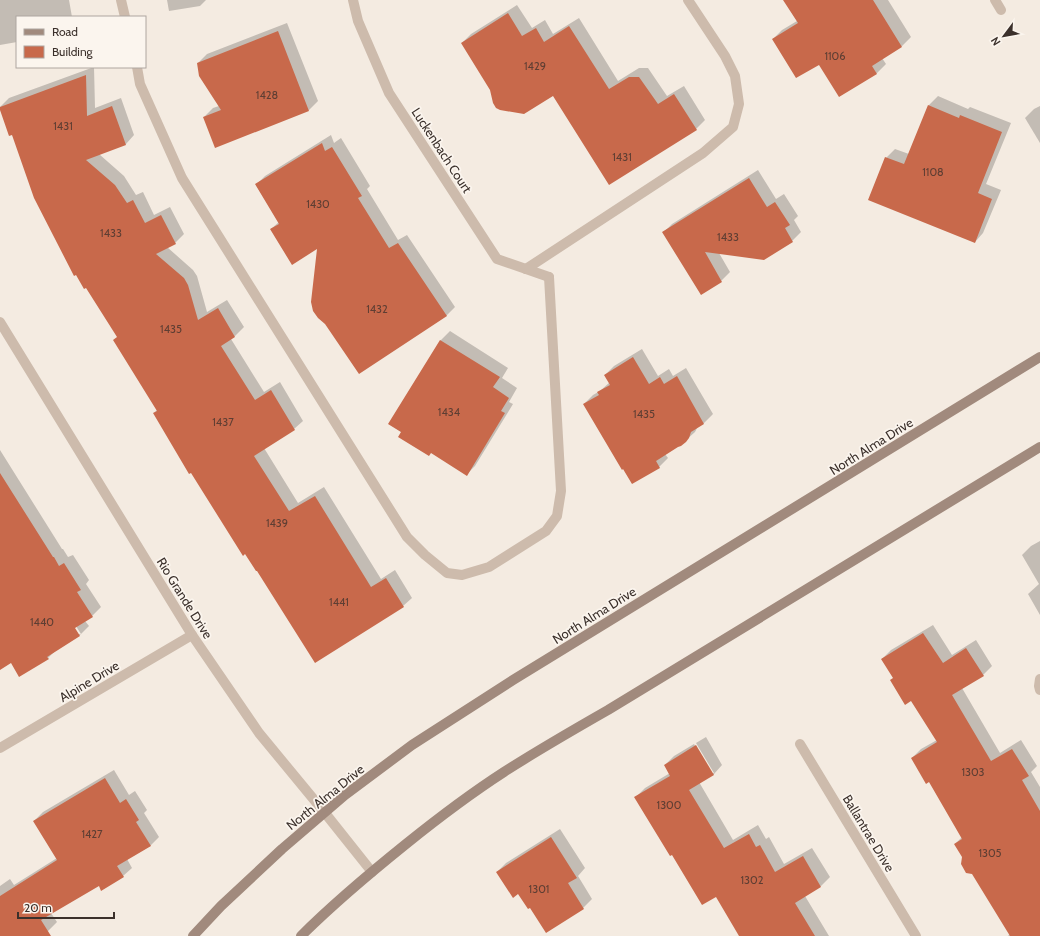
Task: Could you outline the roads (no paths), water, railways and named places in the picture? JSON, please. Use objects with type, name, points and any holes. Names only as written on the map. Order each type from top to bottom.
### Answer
[{"type":"main road","name":"North Alma Drive","points":[[193,936],[221,906],[276,854],[345,795],[412,745],[513,680],[1040,357]]},
{"type":"main road","points":[[301,936],[372,872],[437,819],[502,772],[615,706],[1040,447]]},
{"type":"street","points":[[121,0],[125,16]]},
{"type":"street","name":"Luckenbach Court","points":[[137,68],[140,84],[182,178],[407,537],[425,555],[447,573],[462,575],[489,567],[546,532],[557,516],[561,491],[549,276],[498,260],[389,93],[358,20],[353,0]]},
{"type":"street","points":[[526,269],[703,153],[733,127],[739,104],[735,76],[725,56],[688,0]]},
{"type":"street","points":[[995,0],[1001,10]]},
{"type":"street","name":"Rio Grande Drive","points":[[0,322],[192,636],[259,733],[372,872]]},
{"type":"street","name":"Alpine Drive","points":[[0,748],[192,636]]},
{"type":"street","points":[[1040,679],[1040,690]]},
{"type":"street","name":"Ballantrae Drive","points":[[800,744],[916,936]]}]
